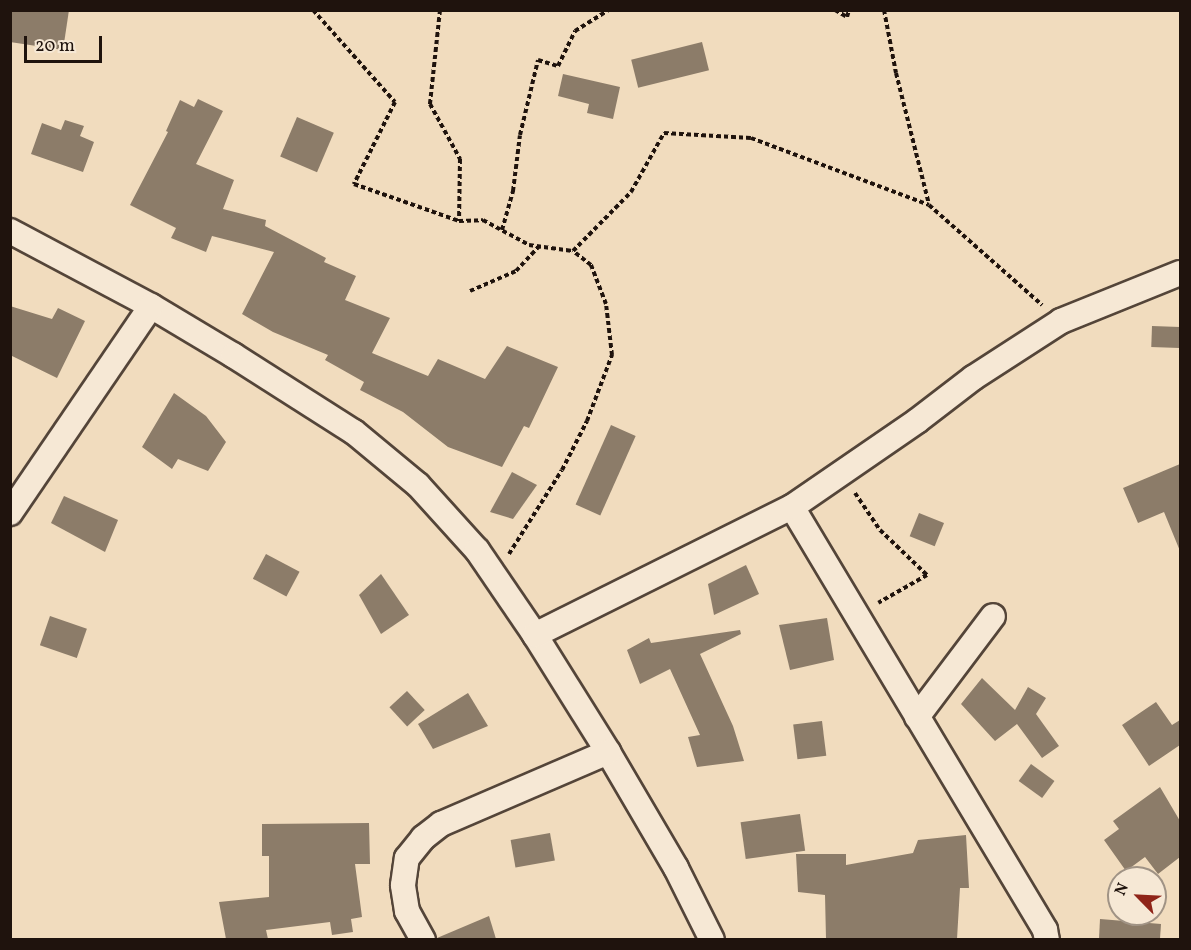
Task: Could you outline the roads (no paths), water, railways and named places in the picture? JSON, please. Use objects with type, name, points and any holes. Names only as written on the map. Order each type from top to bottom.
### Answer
[{"type":"street","points":[[10,231],[151,306],[354,432],[418,485],[477,550],[535,635],[608,752],[675,867],[712,939]]},
{"type":"street","points":[[535,635],[792,507],[917,421],[973,378],[1061,321],[1180,273]]},
{"type":"street","points":[[10,513],[151,306]]},
{"type":"street","points":[[792,507],[1045,930],[1047,939]]},
{"type":"street","points":[[917,717],[993,616]]},
{"type":"street","points":[[423,939],[407,911],[403,885],[407,858],[423,838],[441,824],[608,752]]}]
